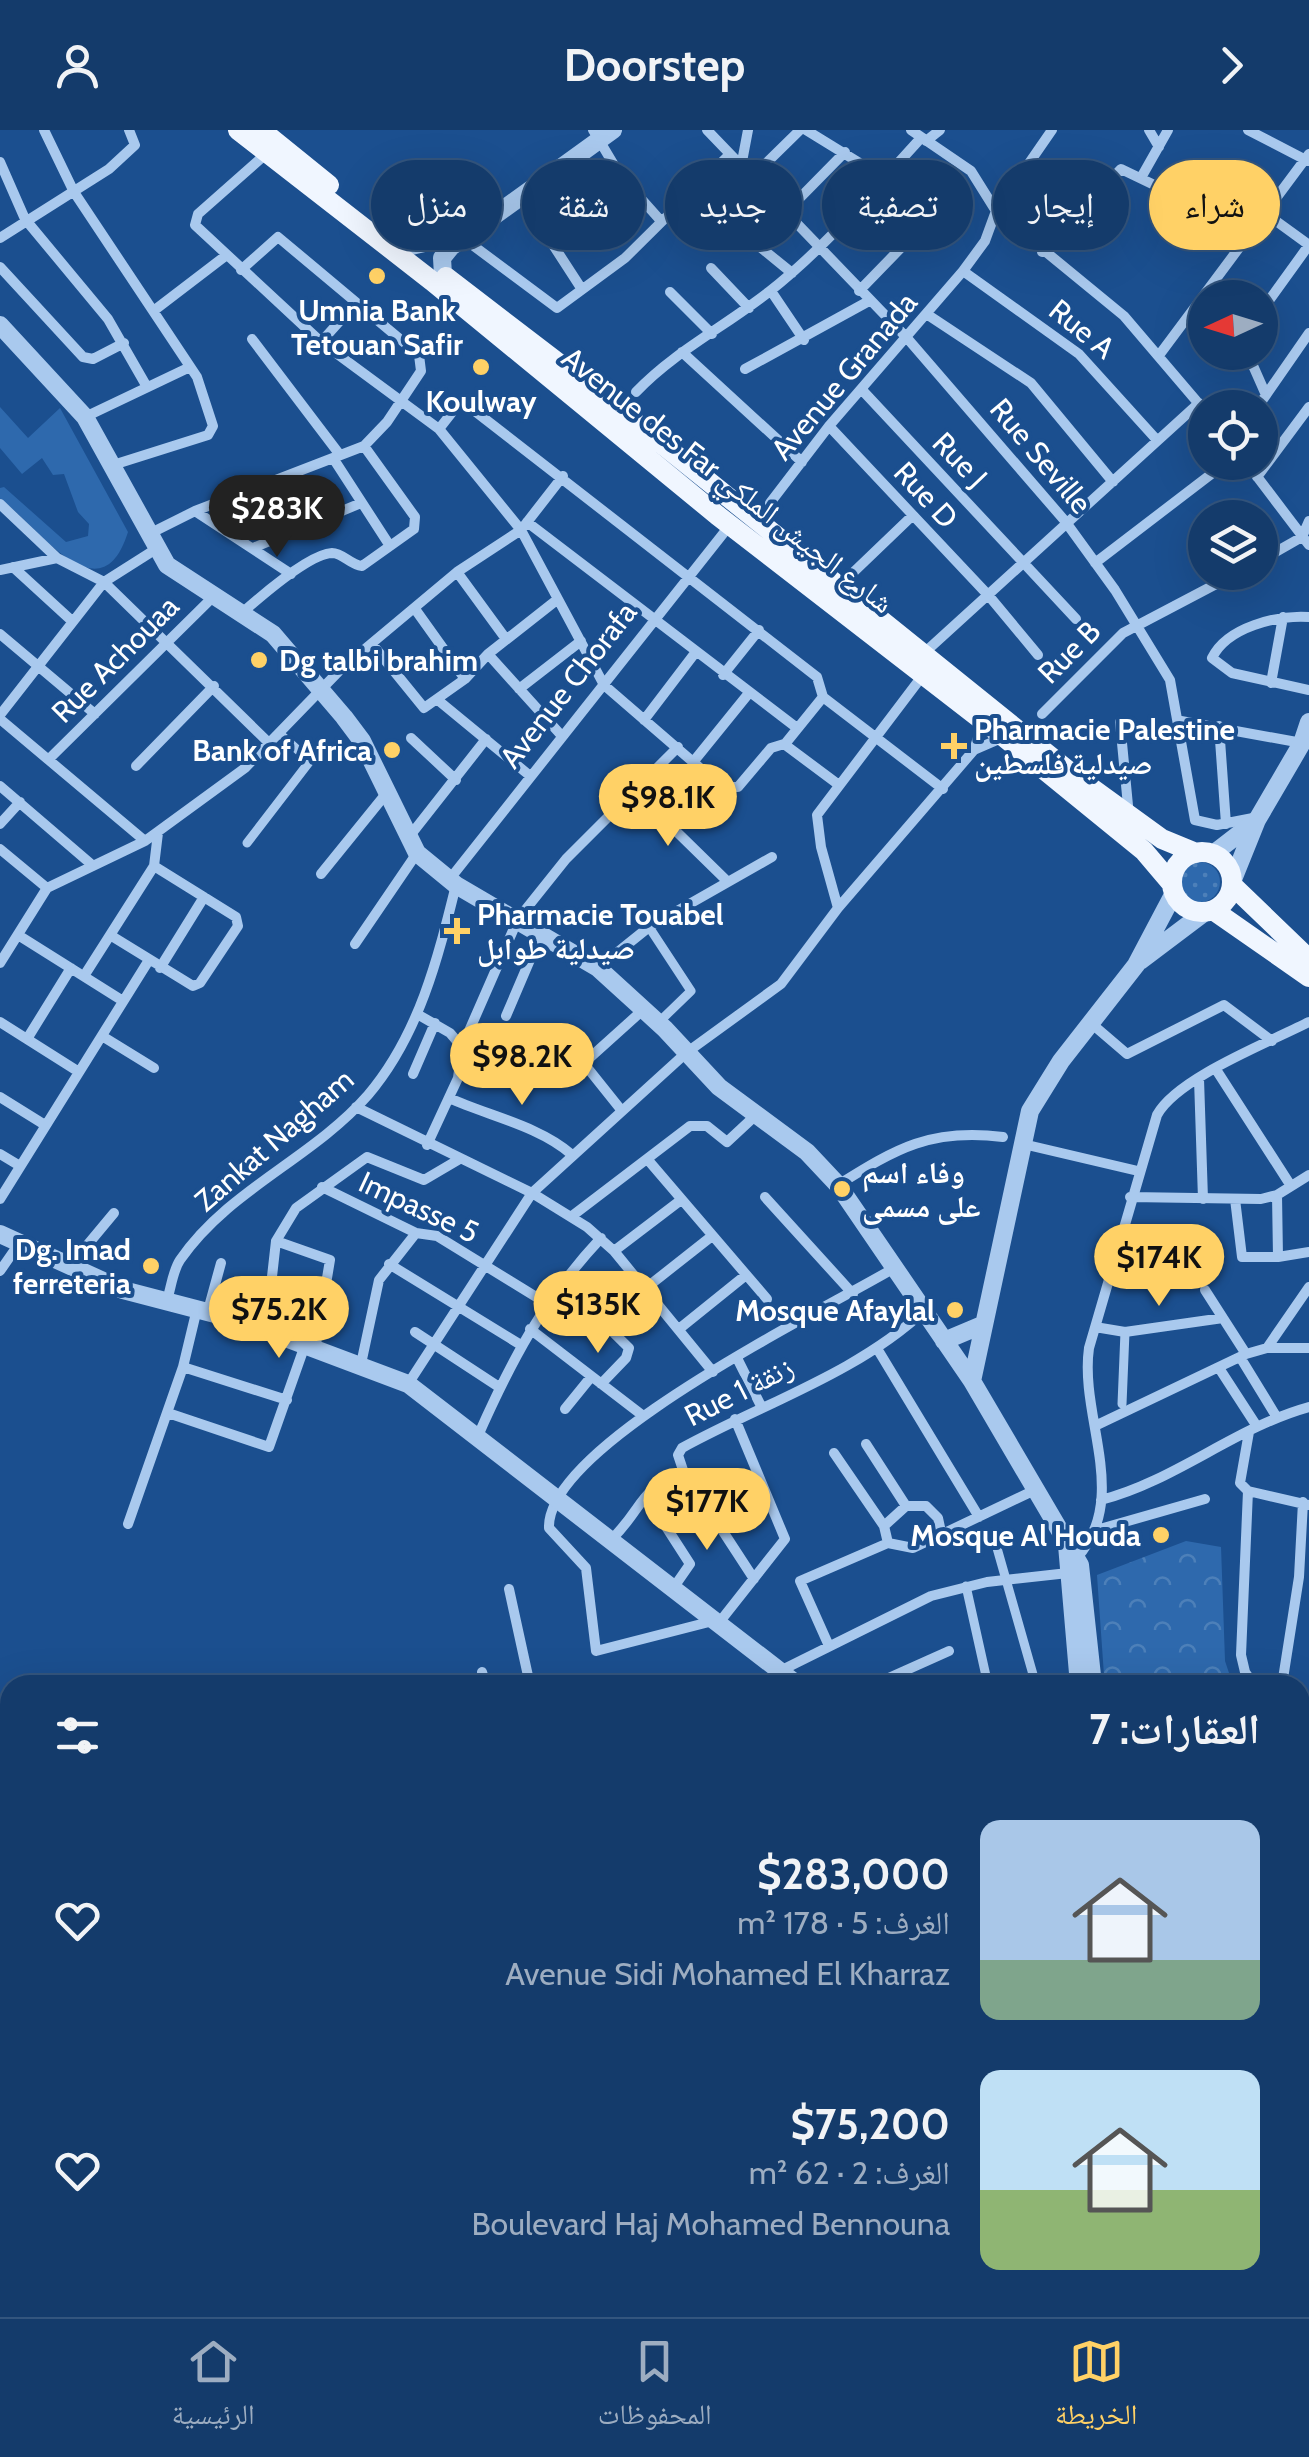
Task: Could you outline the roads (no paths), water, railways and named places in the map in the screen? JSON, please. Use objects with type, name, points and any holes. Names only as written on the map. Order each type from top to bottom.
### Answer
[{"type":"main road","name":"Avenue des Far شارع الجيش الملكي","points":[[238,130],[432,281],[730,524],[1129,818],[1170,844],[1205,853]]},
{"type":"main road","name":"Avenue des Far شارع الجيش الملكي","points":[[261,130],[371,217]]},
{"type":"main road","name":"Avenue des Far شارع الجيش الملكي","points":[[412,250],[838,587],[983,722],[1144,850],[1173,888]]},
{"type":"main road","points":[[1309,959],[1232,883],[1226,865],[1205,853],[1176,868],[1173,888],[1186,908],[1209,911],[1309,977]]},
{"type":"main road","points":[[1209,911],[1228,897],[1232,883]]},
{"type":"street","points":[[44,130],[74,192],[156,309],[207,402],[213,432],[114,464]]},
{"type":"street","points":[[0,238],[74,192],[133,148],[136,141],[128,130]]},
{"type":"street","points":[[566,160],[594,136],[612,130]]},
{"type":"street","name":"Rue Seville","points":[[706,130],[733,160]]},
{"type":"street","points":[[742,160],[748,130]]},
{"type":"street","points":[[770,160],[803,130],[857,160]]},
{"type":"street","points":[[899,160],[919,136],[940,130]]},
{"type":"street","points":[[1148,130],[1159,147]]},
{"type":"street","points":[[1142,176],[1168,130]]},
{"type":"street","points":[[1248,130],[1308,158],[1280,193]]},
{"type":"street","name":"Avenue Granada","points":[[1029,160],[1047,132]]},
{"type":"street","points":[[594,136],[661,220]]},
{"type":"street","points":[[919,136],[971,171],[993,206]]},
{"type":"street","points":[[802,196],[845,152]]},
{"type":"street","points":[[267,154],[194,220],[224,257],[321,342],[438,428],[524,526],[797,728]]},
{"type":"street","points":[[723,160],[728,155]]},
{"type":"street","points":[[0,162],[25,219],[124,343],[147,387]]},
{"type":"street","points":[[1042,252],[1117,171],[1130,170],[1149,180]]},
{"type":"street","points":[[502,211],[522,198]]},
{"type":"street","points":[[487,250],[554,308],[625,258],[665,216]]},
{"type":"street","name":"Avenue Granada","points":[[770,503],[829,426],[963,271],[985,241],[993,219]]},
{"type":"street","points":[[1278,288],[1309,245],[1280,224]]},
{"type":"street","name":"Rue Seville","points":[[802,231],[908,338],[1065,521],[1139,627],[1170,680],[1181,721],[1191,812],[1205,824],[1226,824]]},
{"type":"street","points":[[145,842],[0,717],[104,582],[152,542],[195,511],[364,446],[421,371],[422,358],[277,236],[241,270]]},
{"type":"street","points":[[636,392],[682,352],[748,308],[822,248]]},
{"type":"street","points":[[444,275],[442,258],[451,250]]},
{"type":"street","points":[[556,250],[581,288]]},
{"type":"street","points":[[764,250],[792,273]]},
{"type":"street","points":[[859,291],[899,250]]},
{"type":"street","points":[[1040,250],[1124,316],[1189,390]]},
{"type":"street","points":[[1160,354],[1236,250]]},
{"type":"street","points":[[156,309],[224,257]]},
{"type":"street","points":[[0,267],[83,357],[93,359],[124,343]]},
{"type":"street","points":[[711,268],[748,308]]},
{"type":"street","name":"Rue A","points":[[963,271],[1079,354],[1156,439]]},
{"type":"street","points":[[771,290],[804,340]]},
{"type":"street","points":[[670,292],[712,334]]},
{"type":"street","points":[[745,369],[804,340],[868,301]]},
{"type":"street","points":[[321,342],[356,304]]},
{"type":"street","points":[[928,315],[1031,383],[1113,482]]},
{"type":"street","points":[[0,325],[85,417],[114,464],[152,542],[168,564],[272,634],[362,741],[412,846],[453,882],[598,968],[659,1022],[718,1087],[806,1152],[838,1185],[972,1381],[1084,1582],[1092,1675]]},
{"type":"street","points":[[1269,390],[1309,333]]},
{"type":"street","points":[[252,339],[337,457],[390,546]]},
{"type":"street","points":[[682,352],[802,462]]},
{"type":"street","points":[[85,417],[190,367]]},
{"type":"street","name":"Rue J","points":[[862,392],[1076,619]]},
{"type":"street","points":[[438,428],[457,406],[468,405],[819,678],[823,697],[943,788]]},
{"type":"street","points":[[1278,449],[1309,407]]},
{"type":"street","points":[[838,908],[816,822],[923,664],[1065,521],[1113,482],[1156,439],[1188,417]]},
{"type":"street","name":"Rue D","points":[[829,426],[990,596],[1038,655]]},
{"type":"street","points":[[243,612],[292,574],[334,553],[362,566],[414,529],[416,520],[364,446]]},
{"type":"street","points":[[0,963],[47,888],[91,864],[145,842],[245,768],[358,647],[372,644],[457,572],[524,526],[562,476]]},
{"type":"street","points":[[1095,563],[1203,480]]},
{"type":"street","points":[[1259,480],[1306,541]]},
{"type":"street","points":[[252,548],[361,503]]},
{"type":"street","points":[[0,504],[58,558],[104,582],[170,641],[269,743]]},
{"type":"street","points":[[195,511],[292,574]]},
{"type":"street","points":[[838,587],[911,516]]},
{"type":"street","points":[[1306,541],[1309,520]]},
{"type":"street","name":"Avenue Chorafa","points":[[453,882],[529,775],[730,524]]},
{"type":"street","points":[[524,526],[604,685],[717,784],[732,790],[774,746],[785,744],[823,697]]},
{"type":"street","points":[[1278,553],[1306,541]]},
{"type":"street","points":[[0,570],[58,558]]},
{"type":"street","points":[[13,566],[72,622]]},
{"type":"street","points":[[457,572],[506,639]]},
{"type":"street","name":"Rue B","points":[[1042,714],[1123,632],[1206,590]]},
{"type":"street","name":"Rue Achouaa","points":[[50,758],[215,595]]},
{"type":"street","points":[[372,644],[418,706],[439,700],[466,679],[488,654],[558,599]]},
{"type":"street","points":[[415,609],[466,679]]},
{"type":"street","points":[[1309,617],[1283,616],[1228,640],[1212,658],[1232,673],[1309,690]]},
{"type":"street","points":[[1272,684],[1283,616]]},
{"type":"street","points":[[724,675],[759,630]]},
{"type":"street","points":[[0,634],[95,714]]},
{"type":"street","points":[[519,689],[581,641]]},
{"type":"street","points":[[644,720],[696,652]]},
{"type":"street","points":[[488,654],[562,736]]},
{"type":"street","points":[[136,766],[214,686]]},
{"type":"street","points":[[694,761],[749,694]]},
{"type":"street","points":[[439,700],[529,775]]},
{"type":"street","points":[[1181,721],[1302,743]]},
{"type":"street","points":[[408,1384],[532,1192],[686,1052],[781,984],[838,908],[974,750],[983,722]]},
{"type":"street","points":[[1120,722],[1129,818]]},
{"type":"street","points":[[1232,883],[1258,818],[1302,743],[1309,722]]},
{"type":"street","points":[[1219,726],[1226,824],[1258,818]]},
{"type":"street","points":[[247,842],[310,761],[279,733]]},
{"type":"street","points":[[974,750],[1004,736]]},
{"type":"street","points":[[411,738],[456,780]]},
{"type":"street","points":[[356,944],[412,846],[486,739]]},
{"type":"street","points":[[785,744],[839,785]]},
{"type":"street","points":[[427,1145],[458,1078],[462,1046],[518,918],[566,859],[678,747]]},
{"type":"street","points":[[0,786],[91,864]]},
{"type":"street","points":[[636,790],[727,881]]},
{"type":"street","points":[[322,874],[386,795]]},
{"type":"street","points":[[0,824],[20,802]]},
{"type":"street","points":[[1205,853],[1258,818]]},
{"type":"street","points":[[84,976],[154,866],[158,834]]},
{"type":"street","points":[[0,849],[47,888]]},
{"type":"street","points":[[598,968],[649,928],[772,857]]},
{"type":"street","points":[[110,935],[187,985],[200,984],[238,926],[236,917],[154,866]]},
{"type":"street","name":"Zankat Nagham","points":[[166,1303],[178,1262],[228,1205],[300,1159],[371,1092],[417,1014],[432,980],[453,882]]},
{"type":"street","points":[[972,1381],[1034,1103],[1060,1060],[1136,965],[1173,888]]},
{"type":"street","points":[[160,968],[204,897]]},
{"type":"street","points":[[1136,965],[1209,911]]},
{"type":"street","points":[[649,928],[691,991],[659,1022]]},
{"type":"street","points":[[506,1016],[542,933]]},
{"type":"street","points":[[18,935],[123,1001]]},
{"type":"street","points":[[0,1199],[149,960]]},
{"type":"street","points":[[26,1039],[71,968]]},
{"type":"street","points":[[1092,1024],[1127,1054],[1224,1005],[1272,1041]]},
{"type":"street","points":[[622,1111],[581,1060],[644,1009]]},
{"type":"street","points":[[417,1014],[435,1023],[462,1046]]},
{"type":"street","points":[[0,1022],[79,1072]]},
{"type":"street","points":[[779,1671],[901,1608],[966,1586],[1004,1580],[1070,1560],[1093,1531],[1100,1500],[1097,1425],[1086,1365],[1130,1196],[1162,1107],[1199,1079],[1309,1022]]},
{"type":"street","points":[[413,1074],[435,1023]]},
{"type":"street","points":[[102,1036],[154,1068]]},
{"type":"street","points":[[1216,1070],[1292,1186]]},
{"type":"street","points":[[1199,1079],[1204,1199]]},
{"type":"street","points":[[0,1096],[46,1125]]},
{"type":"street","points":[[449,1098],[520,1128],[548,1135],[571,1154]]},
{"type":"street","points":[[356,1107],[458,1160],[532,1192],[572,1216],[614,1252],[713,1372]]},
{"type":"street","points":[[572,1216],[696,1123],[727,1142],[756,1116]]},
{"type":"street","points":[[838,1185],[921,1140],[960,1133],[1003,1136]]},
{"type":"street","points":[[1023,1144],[1138,1171]]},
{"type":"street","points":[[0,1154],[20,1166]]},
{"type":"street","points":[[266,1330],[276,1241],[296,1208],[367,1157],[424,1180],[458,1160]]},
{"type":"street","points":[[648,1160],[768,1299]]},
{"type":"street","points":[[1130,1196],[1277,1196],[1309,1175]]},
{"type":"street","name":"Impasse 5","points":[[322,1187],[416,1232],[437,1236],[546,1303]]},
{"type":"street","points":[[1277,1196],[1278,1257]]},
{"type":"street","points":[[765,1197],[852,1294]]},
{"type":"street","points":[[1236,1199],[1242,1258],[1309,1252]]},
{"type":"street","points":[[614,1252],[680,1200]]},
{"type":"street","points":[[68,1268],[114,1212]]},
{"type":"street","points":[[362,1364],[376,1290],[389,1264],[416,1232]]},
{"type":"street","points":[[0,1234],[68,1268],[166,1303],[266,1330],[408,1384],[784,1675]]},
{"type":"street","points":[[646,1288],[712,1236]]},
{"type":"street","points":[[477,1439],[521,1345],[546,1303],[601,1238]]},
{"type":"street","points":[[168,1413],[268,1447],[310,1348],[330,1260],[276,1241]]},
{"type":"street","points":[[0,1272],[18,1245]]},
{"type":"street","points":[[128,1524],[221,1263]]},
{"type":"street","points":[[389,1264],[521,1345]]},
{"type":"street","points":[[735,1420],[785,1539],[715,1623],[596,1650],[586,1568],[548,1528],[557,1499],[584,1467],[642,1415],[897,1266]]},
{"type":"street","points":[[679,1329],[746,1275]]},
{"type":"street","points":[[561,1281],[629,1348],[626,1358],[565,1409]]},
{"type":"street","points":[[1267,1348],[1309,1287]]},
{"type":"street","points":[[1205,1290],[1276,1416]]},
{"type":"street","name":"Rue 1 زنقة","points":[[612,1540],[647,1490],[683,1470],[678,1455],[682,1448],[878,1350],[926,1309]]},
{"type":"street","points":[[1096,1326],[1124,1332],[1223,1318]]},
{"type":"street","points":[[944,1341],[982,1325]]},
{"type":"street","points":[[530,1329],[642,1415]]},
{"type":"street","points":[[415,1332],[500,1387]]},
{"type":"street","points":[[1122,1404],[1124,1332]]},
{"type":"street","points":[[1097,1425],[1243,1355],[1267,1348],[1309,1348]]},
{"type":"street","points":[[878,1350],[979,1517]]},
{"type":"street","points":[[738,1360],[761,1406]]},
{"type":"street","points":[[184,1366],[286,1400]]},
{"type":"street","points":[[1219,1368],[1252,1429],[1240,1483],[1248,1491],[1306,1504],[1304,1578],[1284,1675]]},
{"type":"street","points":[[1100,1500],[1276,1416],[1309,1407]]},
{"type":"street","points":[[866,1444],[906,1506]]},
{"type":"street","points":[[834,1453],[884,1526],[888,1542]]},
{"type":"street","points":[[683,1470],[754,1579]]},
{"type":"street","points":[[829,1646],[800,1581],[888,1542],[913,1548],[1035,1490]]},
{"type":"street","points":[[1247,1675],[1241,1654],[1248,1491]]},
{"type":"street","points":[[1093,1531],[1204,1499]]},
{"type":"street","points":[[884,1526],[906,1506],[926,1506],[938,1518],[941,1532]]},
{"type":"street","points":[[661,1519],[690,1566],[674,1586]]},
{"type":"street","points":[[995,1541],[1033,1675]]},
{"type":"street","points":[[1070,1560],[1078,1675]]},
{"type":"street","points":[[966,1586],[986,1675]]},
{"type":"street","points":[[509,1589],[528,1675]]},
{"type":"street","points":[[896,1675],[949,1652]]},
{"type":"place","name":"Umnia Bank Tetouan Safir","points":[[377,276]]},
{"type":"place","name":"Koulway","points":[[481,367]]},
{"type":"place","name":"Dg talbi brahim","points":[[259,660]]},
{"type":"place","name":"Pharmacie Palestine صيدلية فلسطين","points":[[954,746]]},
{"type":"place","name":"Bank of Africa","points":[[392,750]]},
{"type":"place","name":"Pharmacie Touabel صيدلية طوابل","points":[[457,931]]},
{"type":"place","name":"وفاء اسم على مسمى","points":[[842,1189]]},
{"type":"place","name":"Dg. Imad ferreteria","points":[[151,1266]]},
{"type":"place","name":"Mosque Afaylal","points":[[955,1310]]},
{"type":"place","name":"Mosque Al Houda","points":[[1161,1535]]}]
